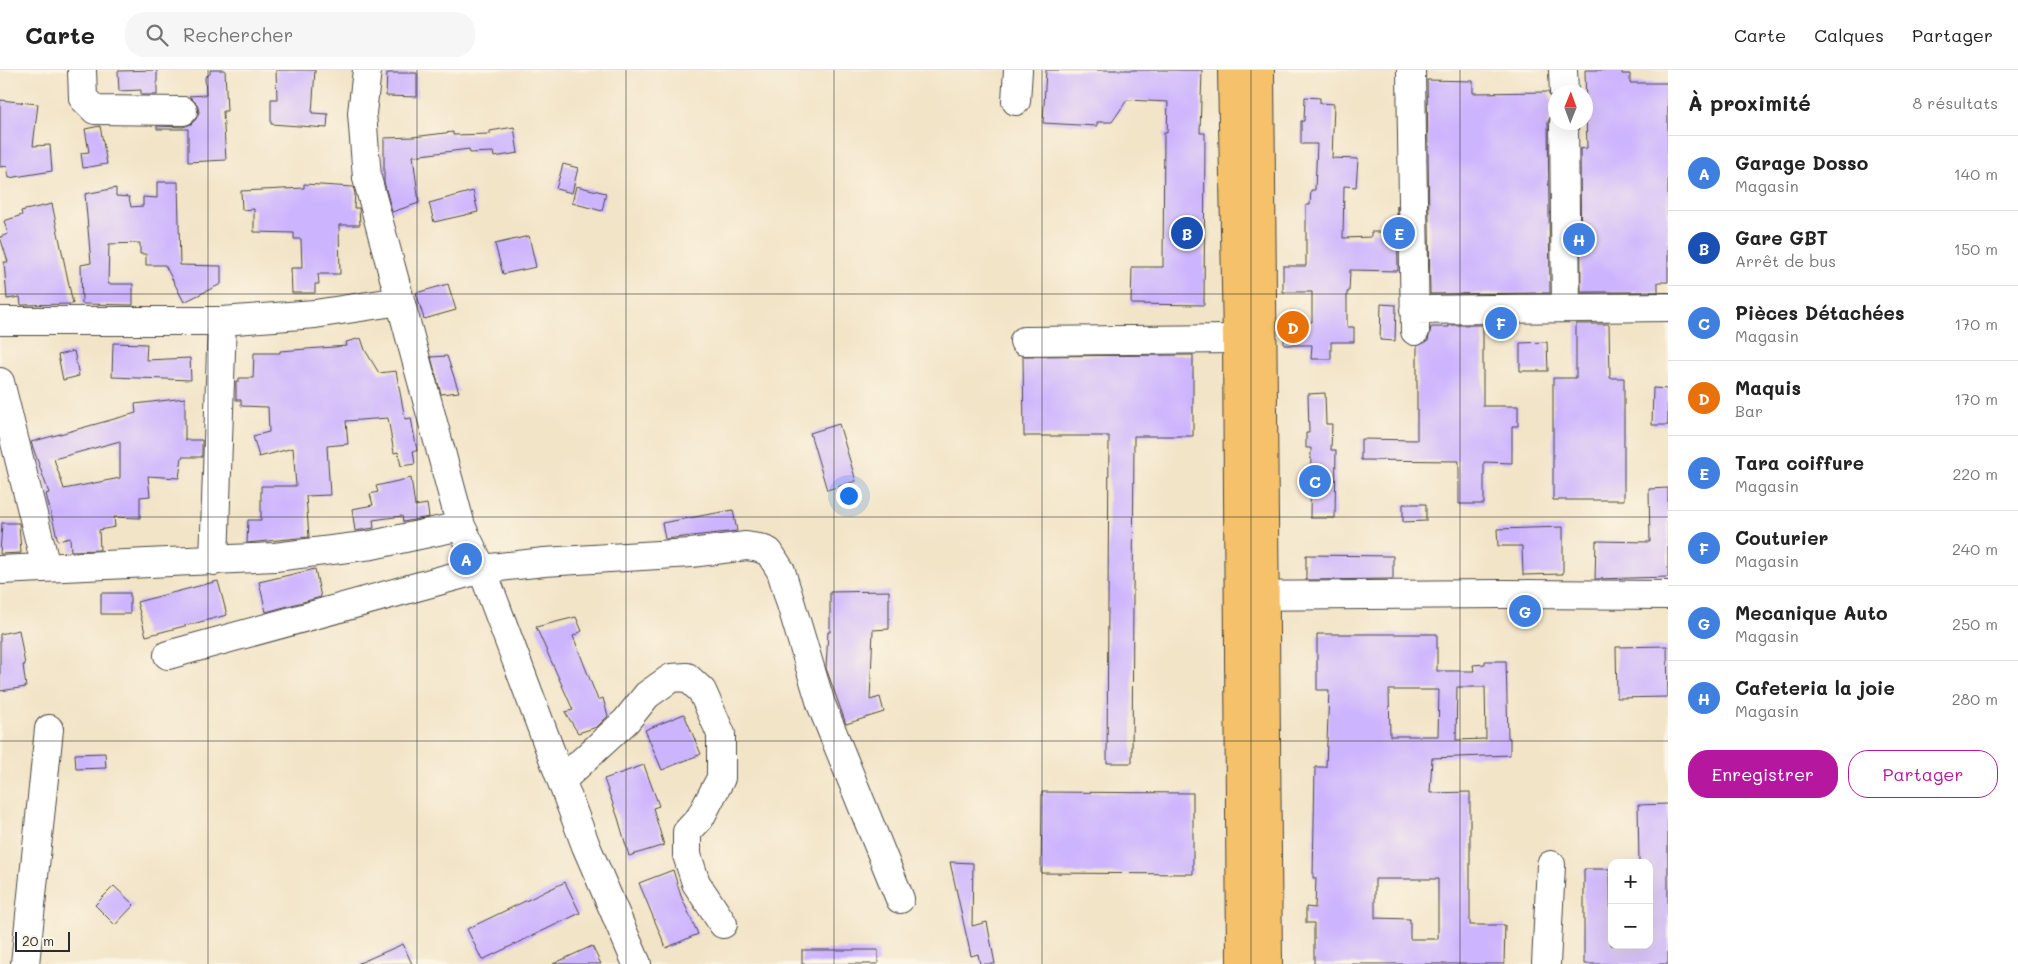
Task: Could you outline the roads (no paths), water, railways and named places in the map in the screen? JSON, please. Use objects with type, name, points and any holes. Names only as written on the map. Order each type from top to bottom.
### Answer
[{"type":"main road","points":[[1232,70],[1237,339],[1252,596],[1268,964]]},
{"type":"main road","points":[[1241,964],[1252,596],[1260,70]]},
{"type":"street","points":[[82,70],[83,98],[95,110],[183,111]]},
{"type":"street","points":[[367,70],[362,113],[367,178],[461,526],[482,569],[586,846],[637,964]]},
{"type":"street","points":[[1016,101],[1018,70]]},
{"type":"street","points":[[1412,70],[1415,320],[1566,308],[1668,307]]},
{"type":"street","points":[[1563,70],[1564,85]]},
{"type":"street","points":[[1564,130],[1566,308]]},
{"type":"street","points":[[0,321],[222,321],[315,314],[400,301]]},
{"type":"street","points":[[214,561],[222,321]]},
{"type":"street","points":[[1024,341],[1237,339]]},
{"type":"street","points":[[0,382],[46,567]]},
{"type":"street","points":[[0,570],[275,557],[353,548],[461,526]]},
{"type":"street","points":[[168,655],[482,569],[544,562],[691,553],[746,546],[759,548],[769,552],[781,571],[821,704],[900,899]]},
{"type":"street","points":[[1252,596],[1668,595]]},
{"type":"street","points":[[562,780],[626,721],[647,695],[671,678],[687,677],[702,691],[721,734],[720,778],[700,818],[687,832],[687,855],[696,884],[723,924]]},
{"type":"street","points":[[25,964],[50,729]]},
{"type":"street","points":[[1546,964],[1551,866]]},
{"type":"place","name":"Gare GBT","points":[[1187,233]]},
{"type":"place","name":"Tara coiffure","points":[[1399,233]]},
{"type":"place","name":"Cafeteria la joie","points":[[1579,239]]},
{"type":"place","name":"Couturier","points":[[1501,323]]},
{"type":"place","name":"Maquis","points":[[1293,327]]},
{"type":"place","name":"Pièces Détachées","points":[[1315,481]]},
{"type":"place","name":"Garage Dosso","points":[[466,559]]},
{"type":"place","name":"Mecanique Auto","points":[[1525,611]]}]
